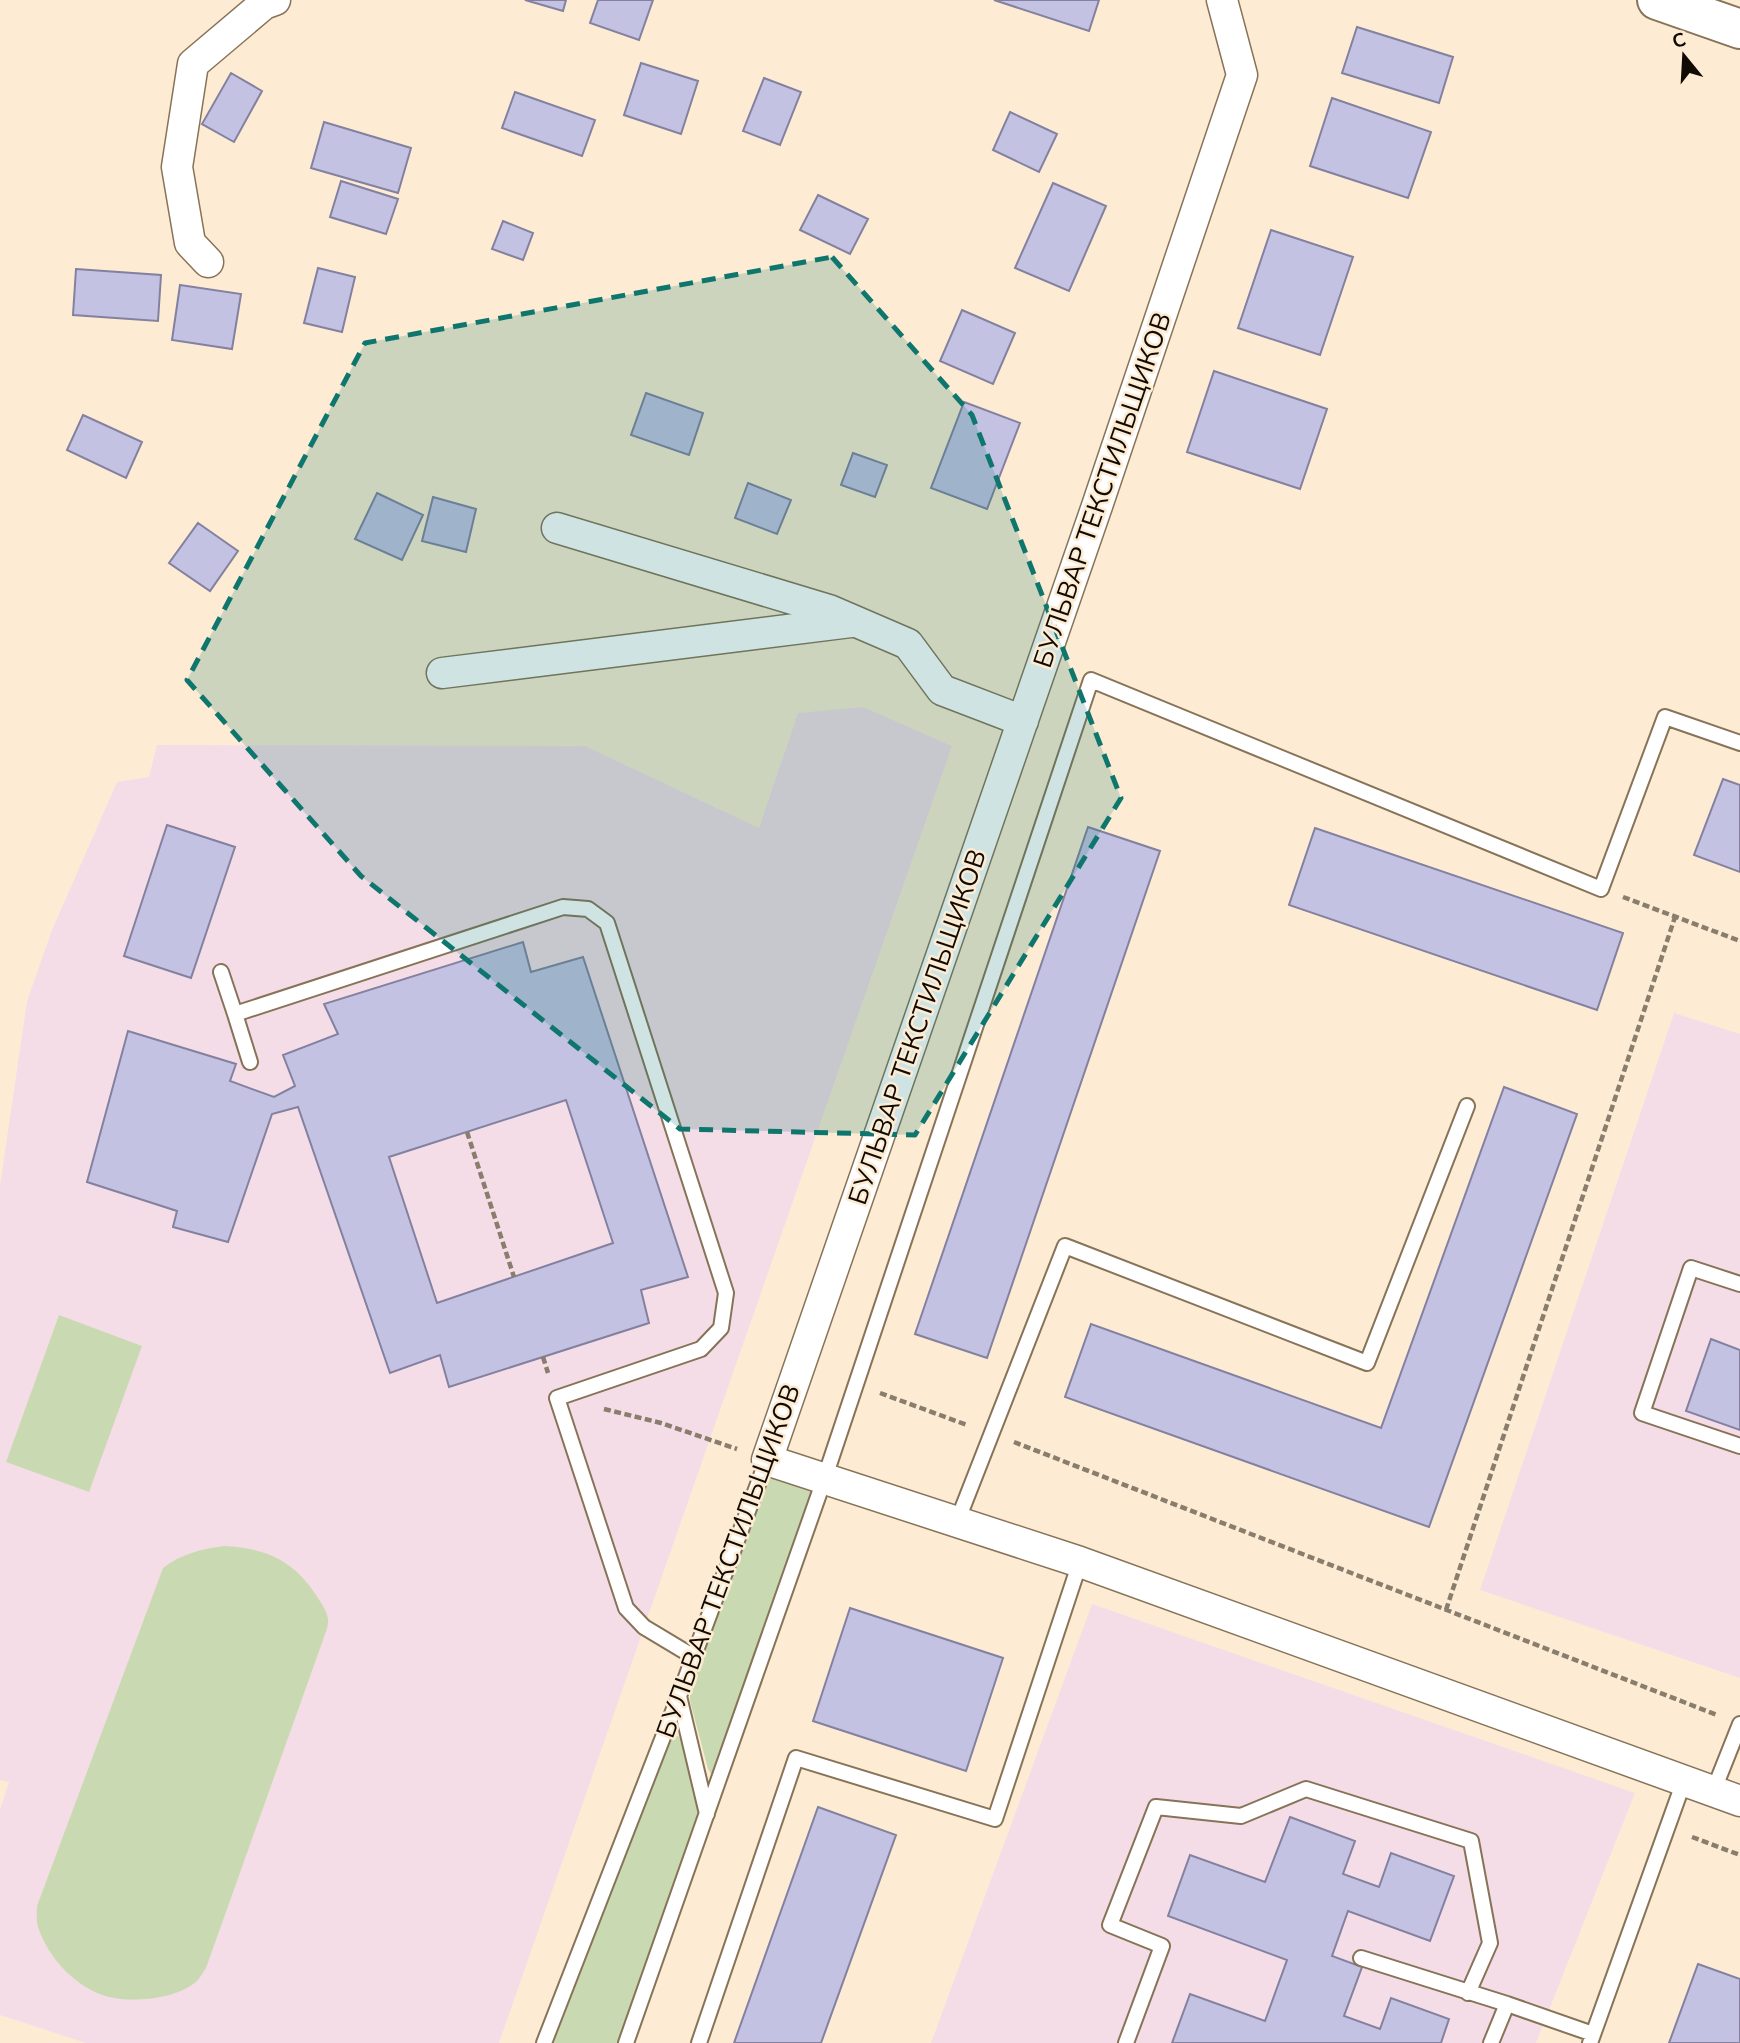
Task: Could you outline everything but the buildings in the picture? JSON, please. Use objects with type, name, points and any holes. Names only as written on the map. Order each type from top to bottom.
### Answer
[{"type":"main road","points":[[1657,0],[1740,29]]},
{"type":"street","points":[[208,262],[190,243],[177,167],[193,64],[264,4],[275,0]]},
{"type":"street","name":"БУЛЬВАР ТЕКСТИЛЬЩИКОВ","points":[[767,1460],[1097,506],[1242,75],[1222,0]]},
{"type":"street","points":[[557,528],[830,610],[908,644],[942,690],[1023,721]]},
{"type":"street","points":[[442,673],[855,621]]},
{"type":"street","points":[[767,1460],[1080,1562],[1727,1797]]},
{"type":"lane","points":[[626,2043],[825,1478],[1091,680],[1601,889],[1665,716],[1740,743]]},
{"type":"lane","points":[[235,1014],[563,907],[588,909],[607,923],[726,1293],[721,1328],[701,1349],[557,1398],[626,1608],[643,1628],[694,1657]]},
{"type":"lane","points":[[221,972],[250,1062]]},
{"type":"lane","points":[[957,1522],[1065,1245],[1367,1363],[1466,1106]]},
{"type":"lane","points":[[1740,1284],[1691,1268],[1642,1413],[1740,1446]]},
{"type":"lane","name":"БУЛЬВАР ТЕКСТИЛЬЩИКОВ","points":[[544,2043],[694,1657],[767,1460]]},
{"type":"lane","points":[[699,2043],[796,1758],[995,1819],[1080,1562]]},
{"type":"lane","points":[[679,1696],[707,1815]]},
{"type":"lane","points":[[1727,1797],[1740,1724]]},
{"type":"lane","points":[[1361,1958],[1507,2004],[1592,2039],[1684,1781]]},
{"type":"lane","points":[[1126,2043],[1162,1945],[1110,1925],[1156,1807],[1241,1816],[1307,1789],[1471,1841],[1490,1943],[1468,1993]]},
{"type":"lane","points":[[1491,2043],[1507,2004]]},
{"type":"path","points":[[1601,889],[1740,941]]},
{"type":"path","points":[[1446,1610],[1675,917]]},
{"type":"path","points":[[467,1132],[514,1277]]},
{"type":"path","points":[[543,1357],[557,1398],[661,1423],[767,1460]]},
{"type":"path","points":[[856,1384],[1740,1724]]},
{"type":"path","points":[[1667,1828],[1740,1855]]},
{"type":"highlighted area","points":[[832,257],[972,415],[1121,798],[915,1135],[680,1129],[361,876],[187,680],[365,343]]},
{"type":"shaded area","points":[[863,707],[952,746],[499,2043],[86,2043],[0,2015],[0,1810],[9,1782],[0,1780],[0,1186],[27,1001],[52,930],[117,782],[149,777],[157,745],[585,746],[759,828],[798,713]]},
{"type":"shaded area","points":[[1674,1013],[1740,1034],[1740,1678],[1480,1590]]},
{"type":"shaded area","points":[[1092,1604],[1635,1793],[1536,2043],[931,2043]]},
{"type":"green space","points":[[59,1315],[142,1346],[89,1492],[6,1462]]},
{"type":"green space","points":[[768,1473],[817,1484],[714,1773],[711,1774],[690,1701],[690,1688]]},
{"type":"green space","points":[[224,1546],[265,1553],[298,1572],[325,1609],[327,1627],[206,1968],[189,1987],[167,1996],[130,2000],[109,1997],[75,1980],[56,1961],[38,1927],[37,1906],[163,1568],[192,1553]]},
{"type":"green space","points":[[674,1733],[684,1746],[701,1813],[700,1820],[619,2043],[550,2043],[671,1734]]}]
